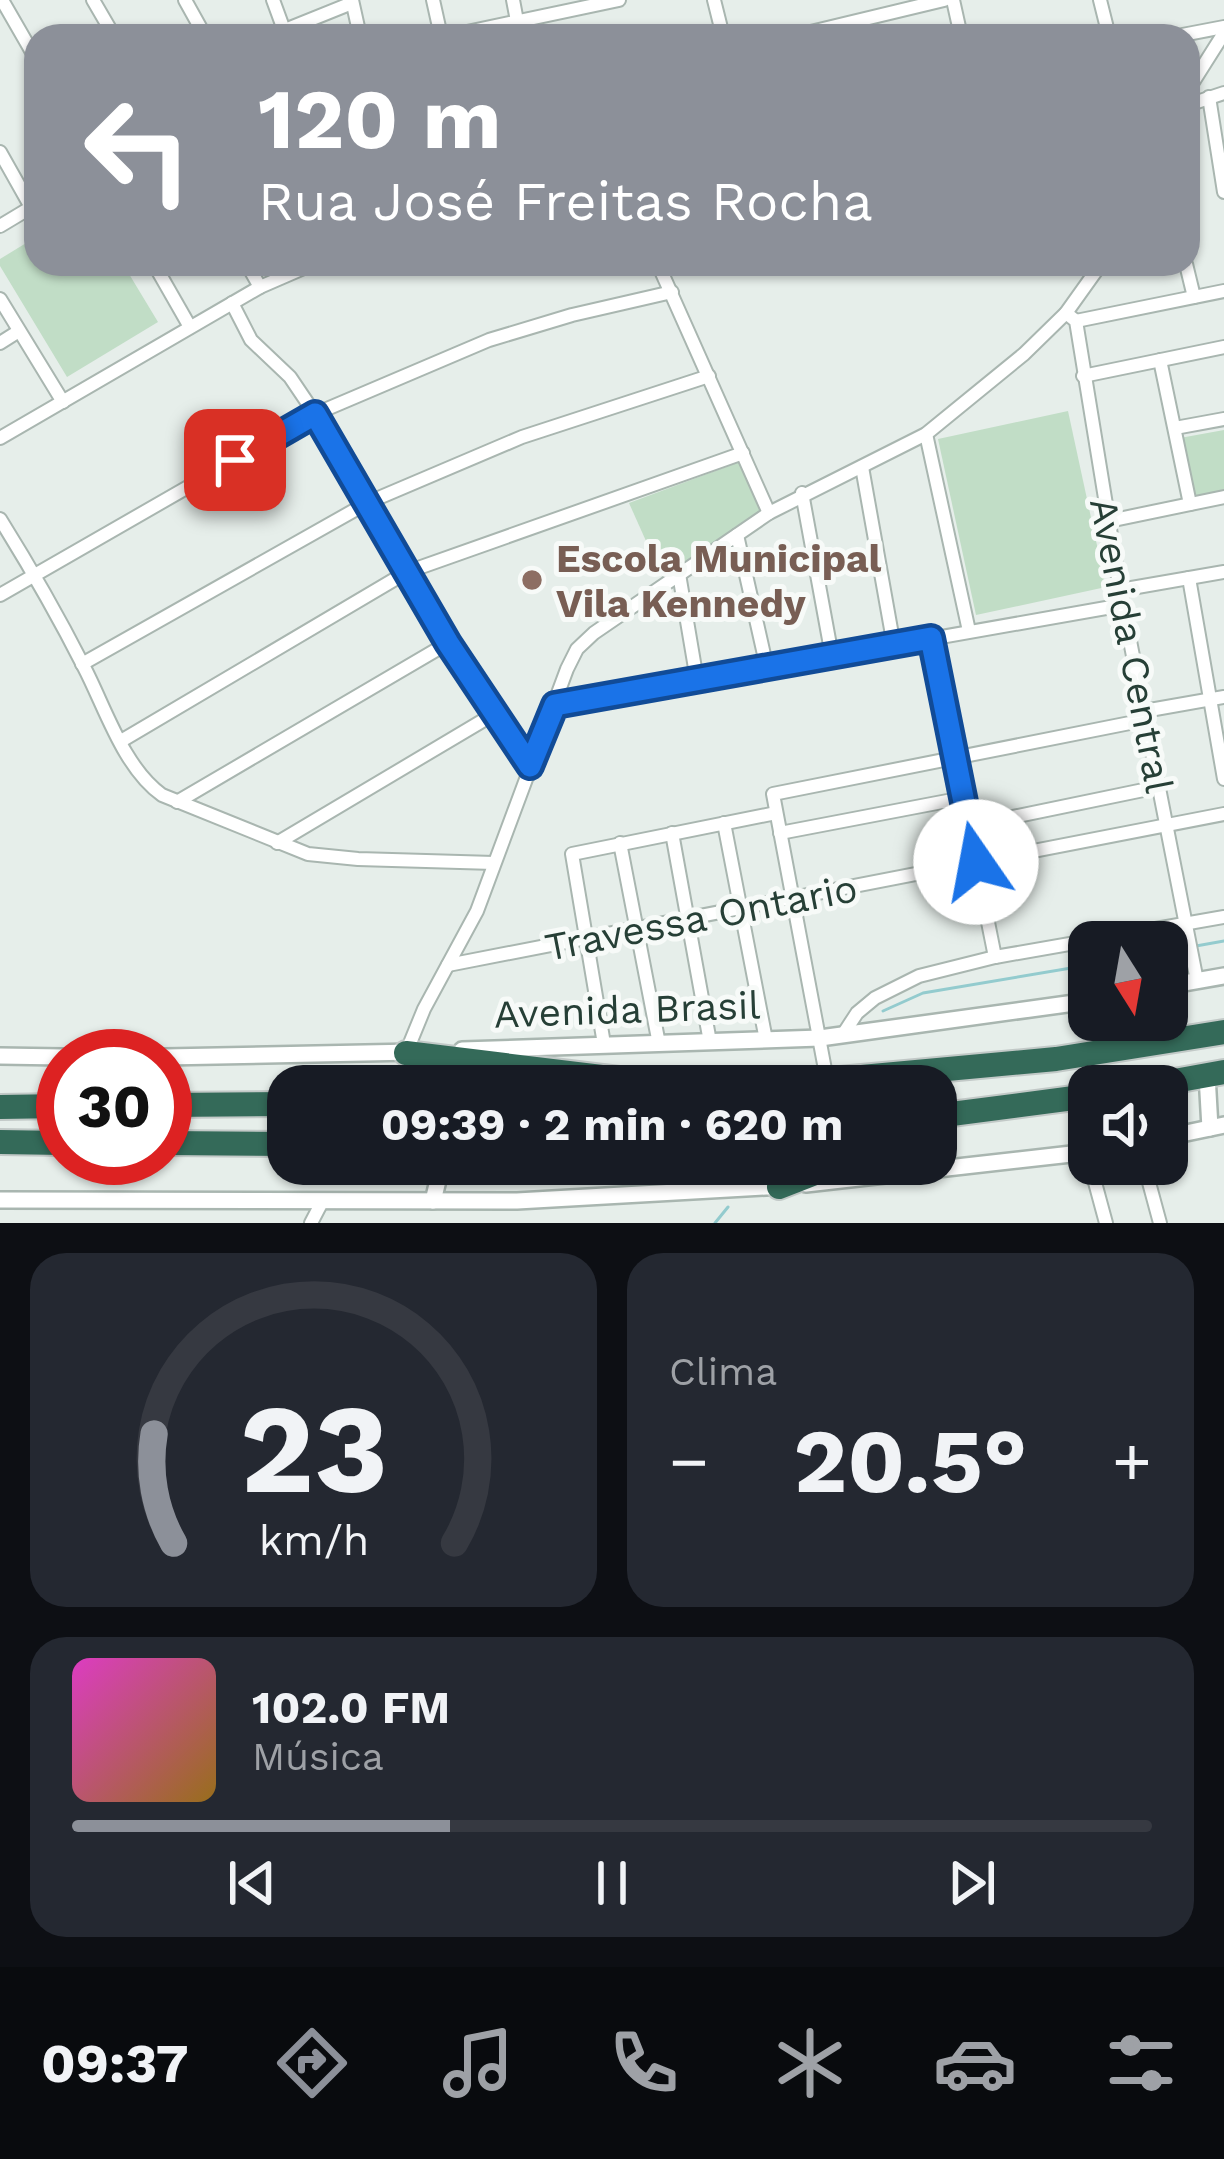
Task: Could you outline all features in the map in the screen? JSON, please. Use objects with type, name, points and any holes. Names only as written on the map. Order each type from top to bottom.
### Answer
[{"type":"highway","name":"Avenida Brasil","points":[[957,1069],[1056,1059],[1224,1031]]},
{"type":"highway","points":[[406,1053],[504,1065]]},
{"type":"highway","points":[[957,1114],[1068,1100]]},
{"type":"highway","points":[[1055,1102],[1068,1107]]},
{"type":"highway","points":[[192,1105],[267,1104]]},
{"type":"highway","points":[[0,1107],[36,1106]]},
{"type":"highway","points":[[957,1119],[976,1112]]},
{"type":"highway","points":[[0,1142],[36,1143]]},
{"type":"highway","points":[[192,1143],[267,1144]]},
{"type":"street","points":[[2,0],[24,38]]},
{"type":"street","points":[[513,0],[517,21]]},
{"type":"street","points":[[502,24],[619,0]]},
{"type":"street","points":[[844,24],[944,0]]},
{"type":"street","points":[[299,24],[352,2]]},
{"type":"street","points":[[1200,70],[1224,30]]},
{"type":"street","points":[[1217,95],[1224,192]]},
{"type":"street","points":[[0,152],[24,190]]},
{"type":"street","points":[[161,276],[190,327]]},
{"type":"street","points":[[254,276],[260,287]]},
{"type":"street","points":[[0,438],[285,276]]},
{"type":"street","points":[[664,276],[769,513]]},
{"type":"street","points":[[406,1053],[477,911],[578,649],[593,633],[769,513],[926,434],[1071,317],[1094,276]]},
{"type":"street","points":[[1189,276],[1193,297]]},
{"type":"street","points":[[0,596],[315,414],[527,327],[672,292]]},
{"type":"street","points":[[1071,317],[1224,292]]},
{"type":"street","points":[[0,299],[63,402]]},
{"type":"street","points":[[232,303],[250,340],[290,377],[315,414],[448,643],[530,766]]},
{"type":"street","name":"Avenida Central","points":[[1071,317],[1185,921]]},
{"type":"street","points":[[0,343],[19,331]]},
{"type":"street","points":[[1083,376],[1224,347]]},
{"type":"street","points":[[1160,360],[1190,504]]},
{"type":"street","points":[[82,664],[369,502],[522,437],[709,376]]},
{"type":"street","points":[[1175,428],[1224,418]]},
{"type":"street","points":[[926,434],[969,631]]},
{"type":"street","points":[[121,741],[407,572],[743,453]]},
{"type":"street","points":[[862,466],[894,646]]},
{"type":"street","points":[[802,493],[832,656]]},
{"type":"street","points":[[1109,521],[1224,497]]},
{"type":"street","points":[[0,519],[144,779],[177,802],[277,843],[326,857],[494,863]]},
{"type":"street","points":[[737,535],[767,668]]},
{"type":"street","points":[[555,705],[894,646],[1224,572]]},
{"type":"street","points":[[680,574],[697,680]]},
{"type":"street","points":[[1189,578],[1217,698],[1224,779]]},
{"type":"street","points":[[931,638],[994,957]]},
{"type":"street","points":[[177,802],[448,643]]},
{"type":"street","points":[[824,1065],[772,794],[1217,698]]},
{"type":"street","points":[[277,843],[494,714]]},
{"type":"street","points":[[969,826],[1158,788]]},
{"type":"street","points":[[780,832],[963,799]]},
{"type":"street","points":[[604,1044],[571,857],[580,850],[776,813]]},
{"type":"street","name":"Travessa Ontario","points":[[448,965],[1224,814]]},
{"type":"street","points":[[724,823],[766,1040]]},
{"type":"street","points":[[672,833],[710,1042]]},
{"type":"street","points":[[620,843],[658,1044]]},
{"type":"street","points":[[1188,931],[1224,917]]},
{"type":"street","name":"Avenida Central","points":[[1188,936],[1195,974]]},
{"type":"street","points":[[842,1036],[857,1013],[896,986],[994,957],[1068,947]]},
{"type":"street","points":[[1188,977],[1224,976]]},
{"type":"street","name":"Avenida Brasil","points":[[192,1057],[820,1038],[1068,1003]]},
{"type":"street","points":[[0,1056],[36,1057]]},
{"type":"street","points":[[1216,1074],[1217,1126]]},
{"type":"street","points":[[0,1200],[571,1198],[779,1186],[1068,1159]]},
{"type":"street","points":[[433,1201],[437,1185]]},
{"type":"street","points":[[1096,1185],[1106,1223]]},
{"type":"street","points":[[1150,1185],[1160,1223]]},
{"type":"street","points":[[311,1223],[323,1200]]},
{"type":"green space","points":[[24,244],[24,276],[130,276],[158,322],[67,377],[0,259]]},
{"type":"green space","points":[[1068,411],[1106,587],[976,615],[938,439]]},
{"type":"green space","points":[[1224,430],[1224,495],[1194,501],[1180,438]]},
{"type":"green space","points":[[742,461],[762,512],[663,579],[629,503]]},
{"type":"waterway","points":[[1196,946],[1224,941]]},
{"type":"waterway","points":[[883,1011],[923,993],[1068,969]]},
{"type":"waterway","points":[[715,1223],[728,1207]]},
{"type":"place","name":"Escola Municipal Vila Kennedy","points":[[532,580]]},
{"type":"route","points":[[235,460],[315,414],[448,643],[530,766],[555,705],[931,638],[976,862]]}]
